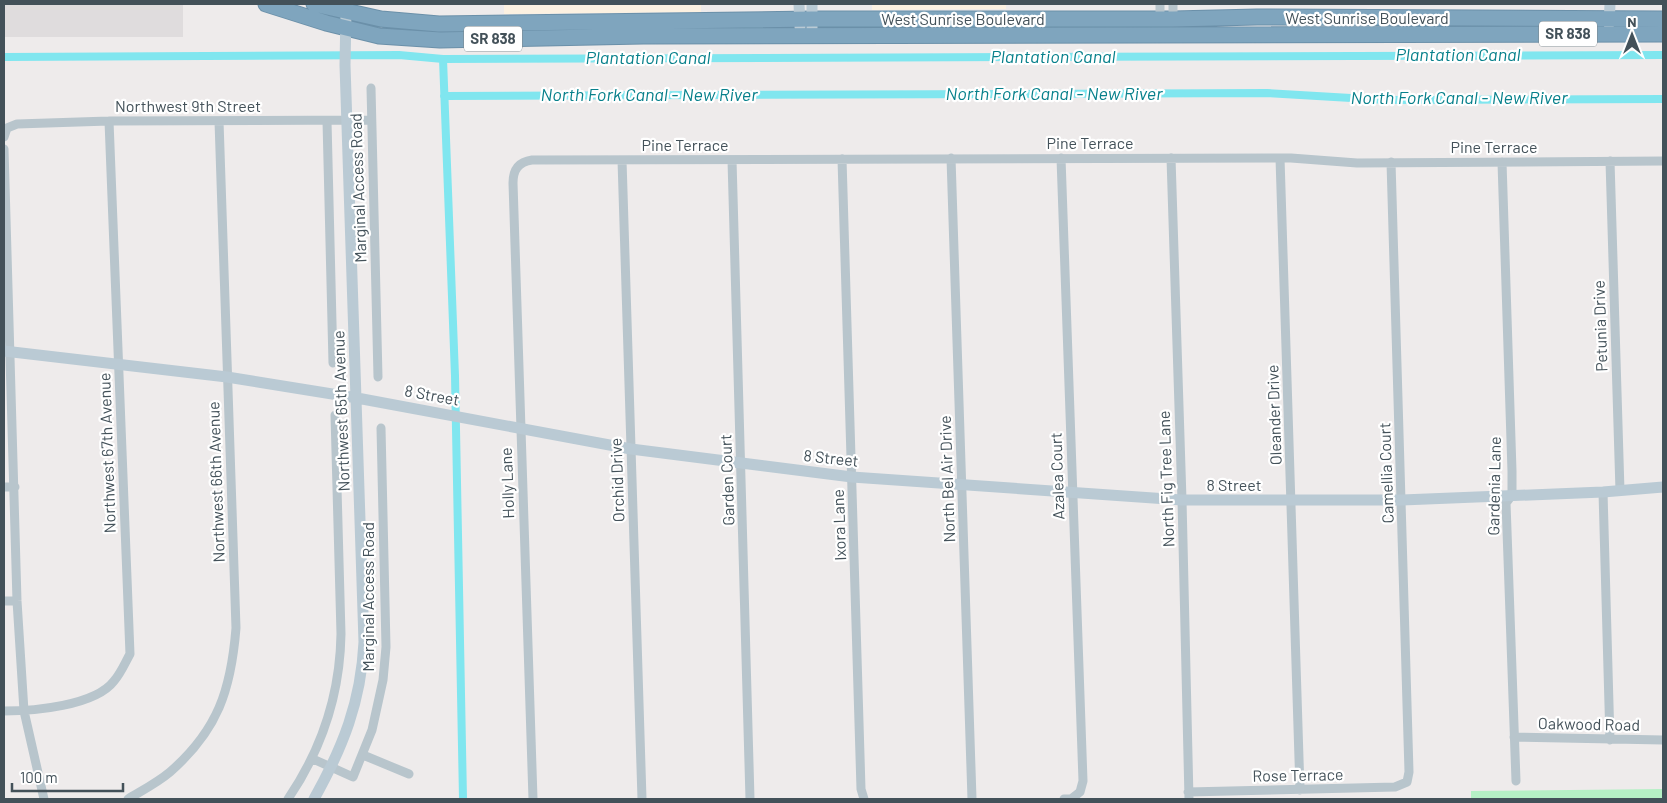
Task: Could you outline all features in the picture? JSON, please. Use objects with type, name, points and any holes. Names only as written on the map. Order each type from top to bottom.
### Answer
[{"type":"highway","name":"West Sunrise Boulevard","points":[[266,4],[344,28],[379,36],[440,40],[806,35],[1019,37],[1528,36],[1609,18],[1663,34]]},
{"type":"highway","name":"West Sunrise Boulevard","points":[[314,4],[381,19],[439,24],[808,14],[1167,19],[1256,17],[1663,19]]},
{"type":"highway","points":[[1176,36],[1185,25],[1242,24],[1256,17]]},
{"type":"highway","points":[[1019,37],[1041,28],[1162,27],[1167,19]]},
{"type":"highway","points":[[1340,36],[1370,25],[1386,25],[1395,19]]},
{"type":"street","points":[[800,4],[808,14],[806,35]]},
{"type":"street","points":[[1160,4],[1167,19]]},
{"type":"street","points":[[1167,19],[1173,4]]},
{"type":"street","name":"Northwest 65th Avenue","points":[[314,799],[332,768],[342,745],[353,714],[363,662],[364,622],[344,28],[346,12]]},
{"type":"street","name":"Marginal Access Road","points":[[371,88],[370,120],[378,377]]},
{"type":"street","name":"Northwest 9th Street","points":[[4,137],[7,128],[17,124],[109,121],[370,120]]},
{"type":"street","name":"Northwest 67th Avenue","points":[[4,711],[24,711],[66,705],[93,696],[114,683],[130,654],[109,121]]},
{"type":"street","name":"Northwest 66th Avenue","points":[[128,799],[168,774],[192,751],[210,726],[226,695],[233,658],[236,628],[219,121]]},
{"type":"street","name":"Marginal Access Road","points":[[327,121],[333,363]]},
{"type":"street","points":[[4,149],[7,352],[15,487],[17,601],[24,711],[44,799]]},
{"type":"street","name":"Pine Terrace","points":[[518,166],[522,162],[532,160],[951,158],[1280,158],[1336,162],[1663,161]]},
{"type":"street","name":"North Bel Air Drive","points":[[951,158],[972,799]]},
{"type":"street","name":"Azalea Court","points":[[1061,158],[1083,781],[1080,792],[1071,799],[1064,799]]},
{"type":"street","name":"North Fig Tree Lane","points":[[1171,158],[1182,500],[1188,796]]},
{"type":"street","name":"Oleander Drive","points":[[1280,158],[1300,790]]},
{"type":"street","name":"Ixora Lane","points":[[842,159],[861,790],[864,799]]},
{"type":"street","name":"Orchid Drive","points":[[622,160],[642,799]]},
{"type":"street","name":"Garden Court","points":[[732,160],[750,799]]},
{"type":"street","name":"Petunia Drive","points":[[1610,161],[1620,491]]},
{"type":"street","name":"Camellia Court","points":[[1391,162],[1409,762],[1407,782]]},
{"type":"street","name":"Gardenia Lane","points":[[1502,162],[1512,495],[1506,503],[1516,781]]},
{"type":"street","name":"Holly Lane","points":[[518,166],[513,183],[533,799]]},
{"type":"street","name":"8 Street","points":[[7,352],[227,377],[459,416],[631,449],[852,476],[962,485],[1182,500],[1292,501],[1402,500],[1603,492],[1663,487]]},
{"type":"street","name":"Marginal Access Road","points":[[288,799],[313,759],[333,702],[341,651],[335,415]]},
{"type":"street","name":"Marginal Access Road","points":[[313,759],[353,777],[363,755],[378,706],[386,647],[381,428]]},
{"type":"street","points":[[4,487],[15,487]]},
{"type":"street","points":[[1603,492],[1610,740]]},
{"type":"street","points":[[4,601],[17,601]]},
{"type":"street","name":"Oakwood Road","points":[[1514,737],[1663,740]]},
{"type":"street","points":[[363,755],[408,774]]},
{"type":"street","name":"Rose Terrace","points":[[1188,796],[1395,787],[1407,782]]},
{"type":"shaded area","points":[[4,4],[183,4],[183,37],[4,37]]},
{"type":"shaded area","points":[[504,4],[701,4],[701,12],[504,14]]},
{"type":"shaded area","points":[[872,4],[1006,4],[1006,9],[872,10]]},
{"type":"green space","points":[[1663,789],[1663,799],[1471,799],[1471,791]]},
{"type":"waterway","name":"Plantation Canal","points":[[4,57],[399,55],[443,59],[1663,55]]},
{"type":"waterway","points":[[443,59],[455,376],[463,799]]},
{"type":"waterway","name":"North Fork Canal - New River","points":[[444,96],[1267,93],[1385,100],[1663,99]]}]
